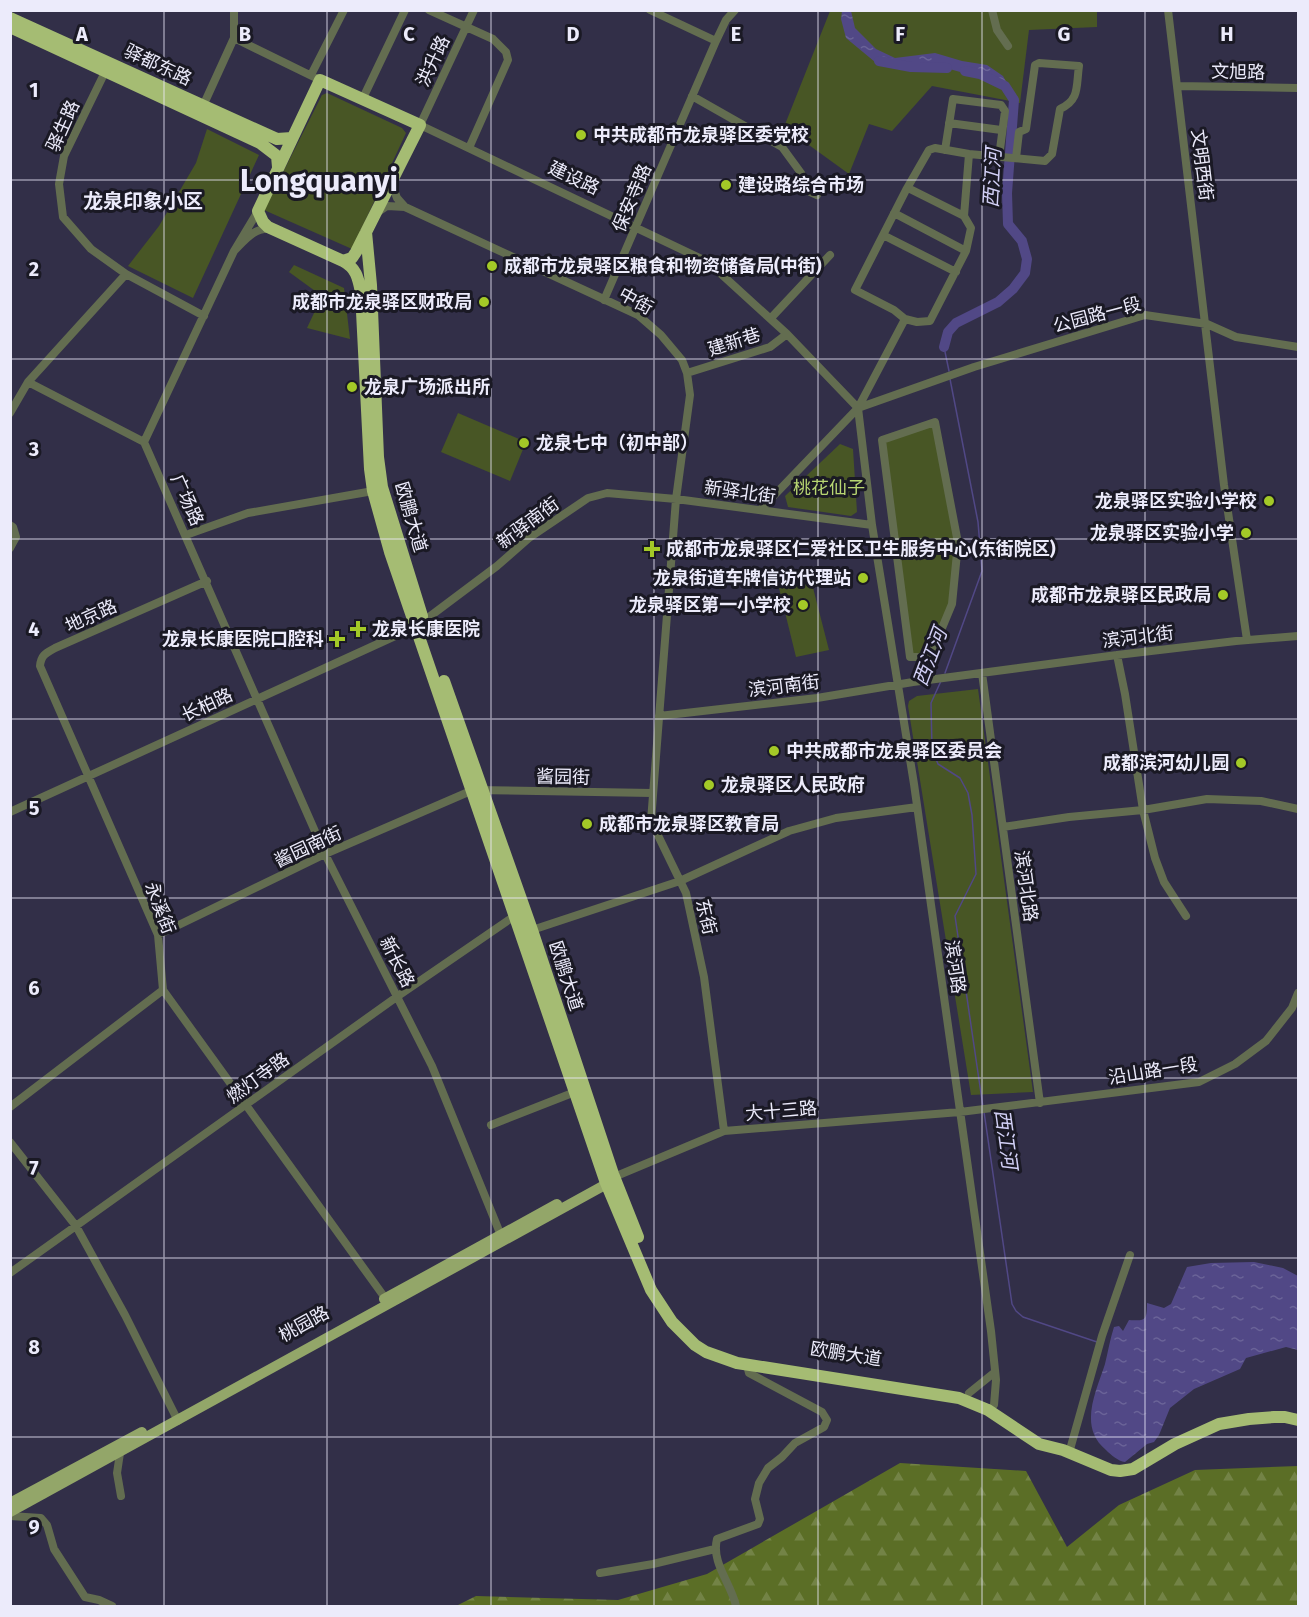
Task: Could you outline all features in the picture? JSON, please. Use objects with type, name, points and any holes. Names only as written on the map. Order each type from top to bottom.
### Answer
[{"type":"highway","name":"驿都东路","points":[[10,18],[277,139],[292,138]]},
{"type":"highway","name":"驿都东路","points":[[10,27],[260,143],[276,156],[278,167]]},
{"type":"highway","name":"建设路","points":[[316,77],[420,125]]},
{"type":"highway","points":[[316,77],[292,138],[258,211],[263,222],[343,261],[352,258],[420,125]]},
{"type":"highway","name":"欧鹏大道","points":[[366,232],[378,457],[382,487],[420,623],[520,913],[575,1092],[665,1303],[701,1340],[717,1348],[746,1356],[905,1381],[969,1394],[991,1408]]},
{"type":"highway","name":"欧鹏大道","points":[[343,261],[356,271],[361,292],[373,491],[390,552],[420,623]]},
{"type":"highway","name":"欧鹏大道","points":[[526,932],[610,1178]]},
{"type":"highway","points":[[610,1178],[651,1290],[667,1317],[683,1334],[706,1352],[747,1365],[959,1398],[991,1408],[1039,1444],[1066,1451],[1111,1470],[1127,1470],[1145,1463],[1175,1443],[1219,1424],[1274,1417],[1299,1420]]},
{"type":"main road","name":"桃园路","points":[[10,1503],[176,1418],[610,1178]]},
{"type":"main road","points":[[10,1514],[120,1453],[176,1418]]},
{"type":"street","points":[[203,106],[234,38],[234,10]]},
{"type":"street","points":[[316,77],[344,10]]},
{"type":"street","points":[[363,98],[405,10]]},
{"type":"street","points":[[429,10],[501,45],[506,52],[508,60],[469,148]]},
{"type":"street","name":"洪升路","points":[[420,125],[474,10]]},
{"type":"street","points":[[650,10],[716,41]]},
{"type":"street","name":"保安寺路","points":[[604,300],[716,41],[726,20],[735,10]]},
{"type":"street","points":[[992,10],[997,30],[1008,46]]},
{"type":"street","name":"文明西街","points":[[1168,10],[1207,324],[1224,485],[1247,640]]},
{"type":"street","name":"建设路","points":[[234,38],[316,77]]},
{"type":"street","points":[[908,188],[964,216],[971,228],[966,251],[930,321],[917,322],[905,319],[894,310],[855,290],[894,213],[929,150],[935,148],[969,154],[1045,161],[1052,154],[1060,109],[1071,104],[1075,96],[1079,66],[1039,63],[1035,65],[1026,129],[1019,132],[1009,157]]},
{"type":"street","name":"驿生路","points":[[105,72],[64,156],[59,184],[63,217],[92,249],[126,274],[204,316]]},
{"type":"street","name":"文旭路","points":[[1177,86],[1299,88]]},
{"type":"street","points":[[692,96],[782,147],[801,173],[806,190],[817,195]]},
{"type":"street","points":[[945,150],[953,99],[1001,105],[1005,111],[1001,130],[1009,157]]},
{"type":"street","points":[[949,123],[1001,130]]},
{"type":"street","name":"建设路","points":[[420,125],[708,262],[771,318],[858,408]]},
{"type":"street","points":[[964,216],[969,154]]},
{"type":"street","points":[[391,182],[397,198],[405,207]]},
{"type":"street","points":[[373,218],[387,206],[405,207]]},
{"type":"street","name":"中街","points":[[405,207],[638,315],[661,335],[682,360],[687,373],[690,395],[676,499],[659,716]]},
{"type":"street","points":[[28,382],[144,442],[234,251],[258,211]]},
{"type":"street","points":[[894,213],[966,251]]},
{"type":"street","points":[[234,251],[259,229],[277,230]]},
{"type":"street","points":[[883,234],[956,272]]},
{"type":"street","points":[[771,318],[830,255]]},
{"type":"street","points":[[10,413],[28,382],[126,274]]},
{"type":"street","points":[[583,303],[588,293]]},
{"type":"street","name":"公园路一段","points":[[858,408],[975,367],[1145,315],[1207,324],[1236,337],[1299,347]]},
{"type":"street","points":[[760,510],[858,408],[905,319]]},
{"type":"street","name":"建新巷","points":[[687,373],[770,347],[787,334]]},
{"type":"street","name":"滨河路","points":[[858,408],[872,525],[917,807],[995,1372],[991,1408]]},
{"type":"street","points":[[935,422],[957,543],[952,603],[930,657],[910,657],[882,440],[935,422]]},
{"type":"street","name":"广场路","points":[[144,442],[258,698]]},
{"type":"street","points":[[186,535],[248,513],[373,491]]},
{"type":"street","name":"新驿南街","points":[[420,623],[497,566],[529,538],[588,498],[606,493],[676,499]]},
{"type":"street","name":"新驿北街","points":[[676,499],[872,525]]},
{"type":"street","points":[[10,525],[16,537],[10,548]]},
{"type":"street","name":"地京路","points":[[87,777],[40,666],[40,659],[55,648],[207,580]]},
{"type":"street","name":"长柏路","points":[[10,812],[420,623]]},
{"type":"street","name":"滨河北街","points":[[913,682],[1117,655],[1299,636]]},
{"type":"street","points":[[1117,655],[1143,810],[1155,858],[1164,882],[1186,916]]},
{"type":"street","name":"滨河北路","points":[[978,673],[1003,827],[1040,1103]]},
{"type":"street","name":"滨河南街","points":[[659,716],[817,698],[913,682]]},
{"type":"street","name":"新长路","points":[[258,698],[325,854],[432,1066],[502,1238]]},
{"type":"street","name":"东街","points":[[659,716],[651,821],[686,893],[704,976],[724,1131]]},
{"type":"street","name":"永溪街","points":[[87,777],[158,935],[164,990],[387,1301]]},
{"type":"street","name":"酱园街","points":[[478,790],[652,793]]},
{"type":"street","name":"酱园南街","points":[[158,935],[325,854],[478,790]]},
{"type":"street","points":[[1003,827],[1068,817],[1143,810],[1207,799],[1261,801],[1299,809]]},
{"type":"street","points":[[526,932],[680,881],[789,831],[836,818],[917,807]]},
{"type":"street","name":"燃灯寺路","points":[[10,1273],[398,996],[520,913]]},
{"type":"street","points":[[10,1107],[164,990]]},
{"type":"street","name":"沿山路一段","points":[[1011,1105],[1199,1082],[1236,1064],[1266,1041],[1292,1008],[1299,993]]},
{"type":"street","points":[[491,1125],[575,1092]]},
{"type":"street","name":"大十三路","points":[[610,1178],[724,1131],[960,1112],[1011,1105]]},
{"type":"street","points":[[10,1142],[76,1226],[125,1315],[176,1418]]},
{"type":"street","points":[[1066,1451],[1130,1255]]},
{"type":"street","points":[[736,1606],[733,1591],[717,1561],[715,1549],[717,1539],[758,1524],[760,1519],[755,1499],[759,1483],[768,1468],[782,1458],[795,1443],[824,1427],[827,1420],[822,1412],[749,1373],[747,1365]]},
{"type":"street","points":[[969,1394],[995,1372]]},
{"type":"street","points":[[120,1453],[117,1481],[121,1496]]},
{"type":"street","points":[[10,1514],[41,1518],[47,1526],[54,1550],[85,1597],[112,1606]]},
{"type":"street","points":[[600,1573],[653,1564],[715,1549]]},
{"type":"green space","points":[[830,11],[1097,11],[1097,27],[1029,30],[1020,103],[932,86],[892,131],[869,124],[849,174],[784,127]]},
{"type":"green space","points":[[327,93],[402,128],[406,133],[352,249],[264,210],[322,95]]},
{"type":"green space","points":[[207,129],[259,155],[193,298],[128,266],[159,226],[196,163]]},
{"type":"green space","points":[[294,265],[344,288],[350,339],[307,328],[322,296],[289,272]]},
{"type":"green space","points":[[458,413],[526,442],[510,481],[441,452]]},
{"type":"green space","points":[[935,422],[958,543],[952,604],[930,657],[910,657],[882,440]]},
{"type":"green space","name":"桃花仙子","points":[[840,444],[853,449],[857,512],[851,516],[788,507],[785,496]]},
{"type":"green space","points":[[811,580],[829,650],[796,657],[779,588]]},
{"type":"green space","points":[[978,689],[1033,1092],[971,1095],[908,706],[909,701],[917,696]]},
{"type":"green space","points":[[900,1463],[1026,1471],[1067,1547],[1119,1505],[1195,1470],[1298,1466],[1298,1606],[456,1606],[476,1596],[618,1600],[707,1574]]},
{"type":"water","points":[[842,11],[851,11],[855,28],[876,49],[895,58],[935,53],[987,65],[1003,76],[1009,87],[985,73],[971,75],[946,68],[875,62],[846,38],[841,19]]},
{"type":"water","points":[[1254,1262],[1283,1268],[1298,1276],[1298,1350],[1286,1347],[1246,1358],[1240,1369],[1194,1389],[1170,1408],[1154,1442],[1147,1444],[1125,1462],[1115,1458],[1098,1441],[1091,1420],[1094,1397],[1114,1327],[1119,1326],[1123,1331],[1129,1320],[1144,1319],[1147,1303],[1164,1308],[1171,1304],[1187,1267],[1211,1263]]},
{"type":"waterway","name":"西江河","points":[[879,61],[911,67],[947,68]]},
{"type":"waterway","name":"西江河","points":[[944,347],[948,332],[956,323],[998,302],[1013,289],[1025,273],[1027,259],[1022,241],[1008,224],[1007,193],[1014,100],[1005,86],[980,74],[965,71]]},
{"type":"waterway","name":"西江河","points":[[944,347],[949,371]]},
{"type":"waterway","name":"西江河","points":[[945,673],[982,571],[978,522],[950,379]]},
{"type":"waterway","name":"西江河","points":[[941,681],[931,703],[932,749],[938,764],[960,778],[968,793],[972,815],[976,874],[955,916],[983,1107]]},
{"type":"waterway","name":"西江河","points":[[984,1112],[1012,1304],[1023,1317],[1097,1342]]},
{"type":"place","name":"中共成都市龙泉驿区委党校","points":[[581,135]]},
{"type":"place","name":"建设路综合市场","points":[[726,185]]},
{"type":"place","name":"成都市龙泉驿区粮食和物资储备局(中街)","points":[[492,266]]},
{"type":"place","name":"成都市龙泉驿区财政局","points":[[484,302]]},
{"type":"place","name":"龙泉广场派出所","points":[[352,387]]},
{"type":"place","name":"龙泉七中（初中部）","points":[[524,443]]},
{"type":"place","name":"龙泉驿区实验小学校","points":[[1269,501]]},
{"type":"place","name":"龙泉驿区实验小学","points":[[1246,533]]},
{"type":"place","name":"成都市龙泉驿区仁爱社区卫生服务中心(东街院区)","points":[[652,549]]},
{"type":"place","name":"龙泉街道车牌信访代理站","points":[[863,578]]},
{"type":"place","name":"成都市龙泉驿区民政局","points":[[1223,595]]},
{"type":"place","name":"龙泉驿区第一小学校","points":[[803,605]]},
{"type":"place","name":"龙泉长康医院","points":[[358,629]]},
{"type":"place","name":"龙泉长康医院口腔科","points":[[337,639]]},
{"type":"place","name":"中共成都市龙泉驿区委员会","points":[[774,751]]},
{"type":"place","name":"成都滨河幼儿园","points":[[1241,763]]},
{"type":"place","name":"龙泉驿区人民政府","points":[[709,785]]},
{"type":"place","name":"成都市龙泉驿区教育局","points":[[587,824]]},
{"type":"district","name":"Longquanyi","points":[[319,181]]},
{"type":"district","name":"龙泉印象小区","points":[[143,201]]}]
